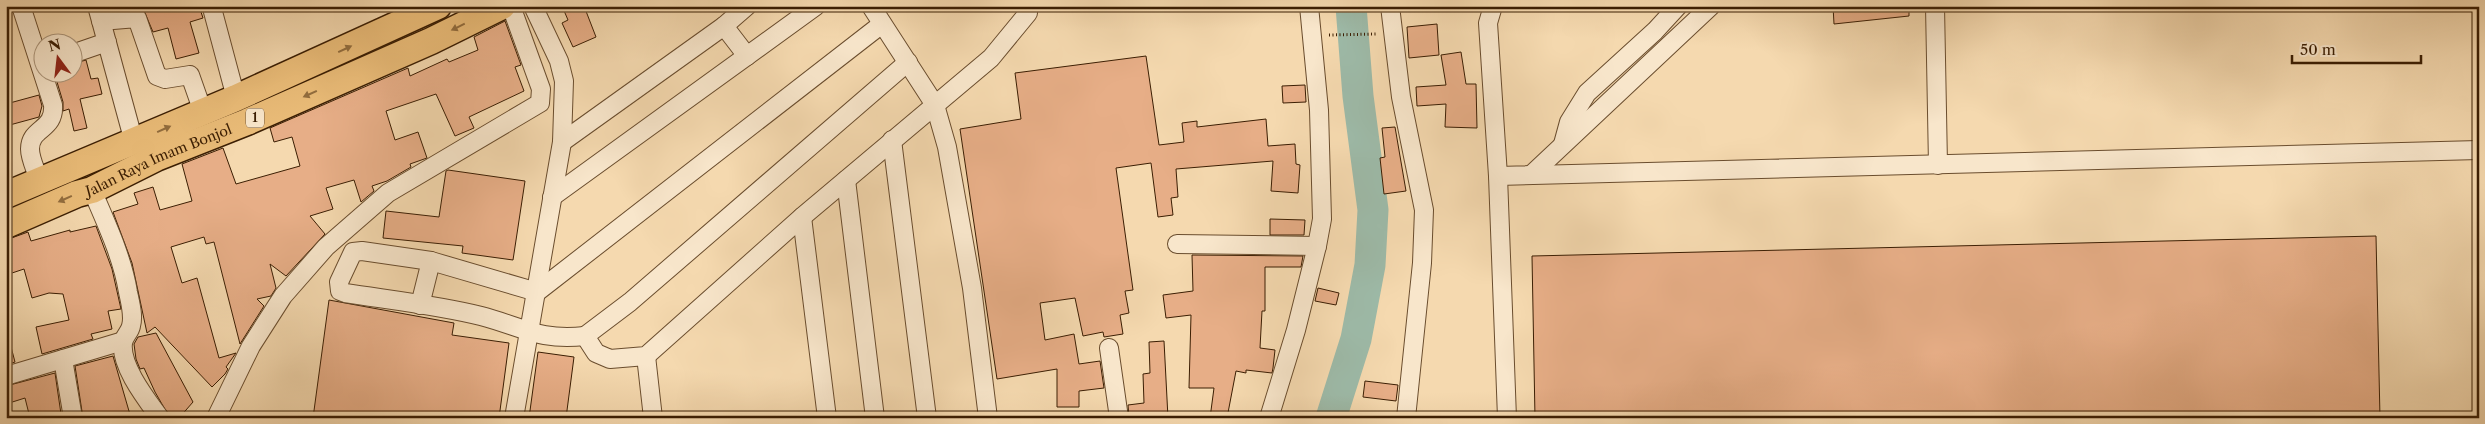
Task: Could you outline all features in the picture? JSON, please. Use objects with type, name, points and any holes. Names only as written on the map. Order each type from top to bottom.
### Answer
[{"type":"highway","name":"Jalan Raya Imam Bonjol","points":[[6,195],[236,98],[438,6]]},
{"type":"highway","name":"Jalan Raya Imam Bonjol","points":[[6,225],[77,194],[92,190],[156,158],[247,122],[431,41],[502,6]]},
{"type":"street","points":[[20,6],[32,39]]},
{"type":"street","points":[[216,418],[250,346],[283,296],[326,247],[401,184],[540,103],[541,89],[511,6]]},
{"type":"street","points":[[514,418],[562,142],[564,81],[559,61],[533,6]]},
{"type":"street","points":[[562,142],[724,26],[747,6]]},
{"type":"street","points":[[552,197],[816,6]]},
{"type":"street","points":[[871,6],[935,105],[947,147],[972,288],[988,418]]},
{"type":"street","points":[[1269,418],[1296,330],[1322,219],[1320,130],[1315,52],[1309,6]]},
{"type":"street","points":[[1390,6],[1401,97],[1424,210],[1422,253],[1406,418]]},
{"type":"street","points":[[1492,6],[1488,24],[1498,176],[1507,418]]},
{"type":"street","points":[[1563,144],[1569,122],[1587,93],[1655,32],[1678,6]]},
{"type":"street","points":[[1531,175],[1711,6]]},
{"type":"street","points":[[1935,6],[1938,164]]},
{"type":"street","points":[[212,8],[236,98]]},
{"type":"street","points":[[585,336],[596,353],[610,359],[646,356],[802,217],[991,58],[1028,13]]},
{"type":"street","points":[[134,142],[99,14],[137,18],[156,76],[165,79],[190,75],[203,112]]},
{"type":"street","points":[[537,292],[882,24]]},
{"type":"street","points":[[724,26],[747,56]]},
{"type":"street","points":[[82,51],[107,42]]},
{"type":"street","points":[[537,292],[431,261],[357,251],[353,252],[339,282],[340,291],[345,293],[481,316],[528,332],[555,338],[585,336],[630,302],[908,62]]},
{"type":"street","points":[[39,180],[32,159],[32,141],[35,135],[52,121],[54,114],[46,82]]},
{"type":"street","points":[[892,140],[927,418]]},
{"type":"street","points":[[1498,176],[2479,150]]},
{"type":"street","points":[[846,180],[876,418]]},
{"type":"street","points":[[92,190],[118,253],[128,289],[132,318],[131,327],[123,341],[123,352],[129,370],[160,418]]},
{"type":"street","points":[[802,217],[827,418]]},
{"type":"street","points":[[1176,244],[1317,246]]},
{"type":"street","points":[[420,305],[431,261]]},
{"type":"street","points":[[6,376],[123,341]]},
{"type":"street","points":[[1109,348],[1119,418]]},
{"type":"street","points":[[646,356],[653,418]]},
{"type":"street","points":[[63,359],[73,418]]},
{"type":"path","points":[[1331,35],[1368,34]]},
{"type":"building","points":[[142,6],[199,6],[203,18],[190,22],[199,53],[176,59],[168,28],[153,32]]},
{"type":"building","points":[[562,6],[584,6],[596,37],[573,47],[562,23],[568,20]]},
{"type":"building","points":[[1833,6],[1909,6],[1909,16],[1834,24]]},
{"type":"building","points":[[505,21],[521,65],[515,67],[524,91],[469,117],[474,128],[455,136],[436,94],[386,111],[395,140],[418,132],[427,158],[410,164],[411,167],[387,181],[372,186],[374,191],[361,202],[354,180],[326,188],[333,209],[310,216],[325,234],[286,276],[270,264],[276,288],[271,296],[257,299],[264,306],[240,344],[214,242],[206,244],[204,237],[171,247],[182,283],[197,278],[219,358],[236,353],[226,367],[228,369],[225,374],[212,387],[155,327],[147,333],[132,263],[113,212],[138,204],[134,193],[153,187],[160,210],[192,201],[182,164],[223,148],[236,184],[300,166],[292,137],[274,142],[270,128],[408,68],[410,76],[447,59],[449,62],[478,50],[474,37]]},
{"type":"building","points":[[1437,24],[1439,55],[1409,58],[1407,27]]},
{"type":"building","points":[[1461,52],[1466,84],[1476,84],[1477,128],[1445,127],[1446,104],[1417,106],[1416,87],[1446,85],[1441,55]]},
{"type":"building","points":[[1146,56],[1159,145],[1184,142],[1182,123],[1197,121],[1197,127],[1266,119],[1268,146],[1295,144],[1296,164],[1300,165],[1298,193],[1271,191],[1273,161],[1176,169],[1178,197],[1171,198],[1173,215],[1158,217],[1151,163],[1116,168],[1133,290],[1125,291],[1129,313],[1120,315],[1123,334],[1104,337],[1103,332],[1083,336],[1075,298],[1040,303],[1045,340],[1074,334],[1079,364],[1100,361],[1104,388],[1079,391],[1079,407],[1057,407],[1057,369],[997,379],[960,129],[1021,119],[1015,73]]},
{"type":"building","points":[[86,60],[91,79],[98,78],[102,94],[80,99],[87,128],[74,131],[69,109],[63,111],[63,102],[57,82],[82,82],[82,61]]},
{"type":"building","points":[[1305,85],[1306,102],[1283,103],[1282,86]]},
{"type":"building","points":[[39,95],[42,106],[39,117],[6,126],[6,104]]},
{"type":"building","points":[[1395,127],[1406,191],[1384,194],[1380,158],[1385,157],[1382,128]]},
{"type":"building","points":[[446,171],[525,181],[513,260],[462,253],[463,246],[383,238],[386,211],[439,217]]},
{"type":"building","points":[[1270,219],[1305,220],[1304,235],[1270,235]]},
{"type":"building","points":[[96,226],[112,269],[121,309],[108,311],[112,329],[91,334],[93,339],[42,354],[36,327],[69,320],[63,294],[49,293],[32,298],[24,269],[6,275],[6,240],[28,232],[31,241],[70,230],[70,232]]},
{"type":"building","points":[[2376,236],[2380,418],[1535,418],[1532,256]]},
{"type":"building","points":[[1192,255],[1303,256],[1301,267],[1265,267],[1265,311],[1262,311],[1260,348],[1275,350],[1272,373],[1246,370],[1246,373],[1236,371],[1227,418],[1210,418],[1214,388],[1189,388],[1191,315],[1166,318],[1163,295],[1193,291]]},
{"type":"building","points":[[1318,288],[1339,293],[1336,305],[1315,301]]},
{"type":"building","points":[[329,300],[454,323],[452,335],[509,343],[499,418],[313,418]]},
{"type":"building","points":[[156,333],[193,402],[179,418],[170,418],[144,368],[140,369],[136,359],[134,344],[138,337]]},
{"type":"building","points":[[1164,341],[1168,418],[1129,418],[1128,405],[1144,403],[1143,374],[1150,373],[1149,342]]},
{"type":"building","points":[[10,343],[15,362],[6,365],[6,344]]},
{"type":"building","points":[[538,352],[574,357],[566,418],[529,418]]},
{"type":"building","points":[[113,356],[131,418],[83,418],[75,366]]},
{"type":"building","points":[[55,373],[61,414],[47,418],[30,418],[25,398],[6,404],[6,386]]},
{"type":"building","points":[[1365,381],[1398,385],[1396,401],[1363,397]]},
{"type":"waterway","points":[[1331,418],[1356,339],[1370,265],[1373,210],[1358,96],[1351,6]]}]
